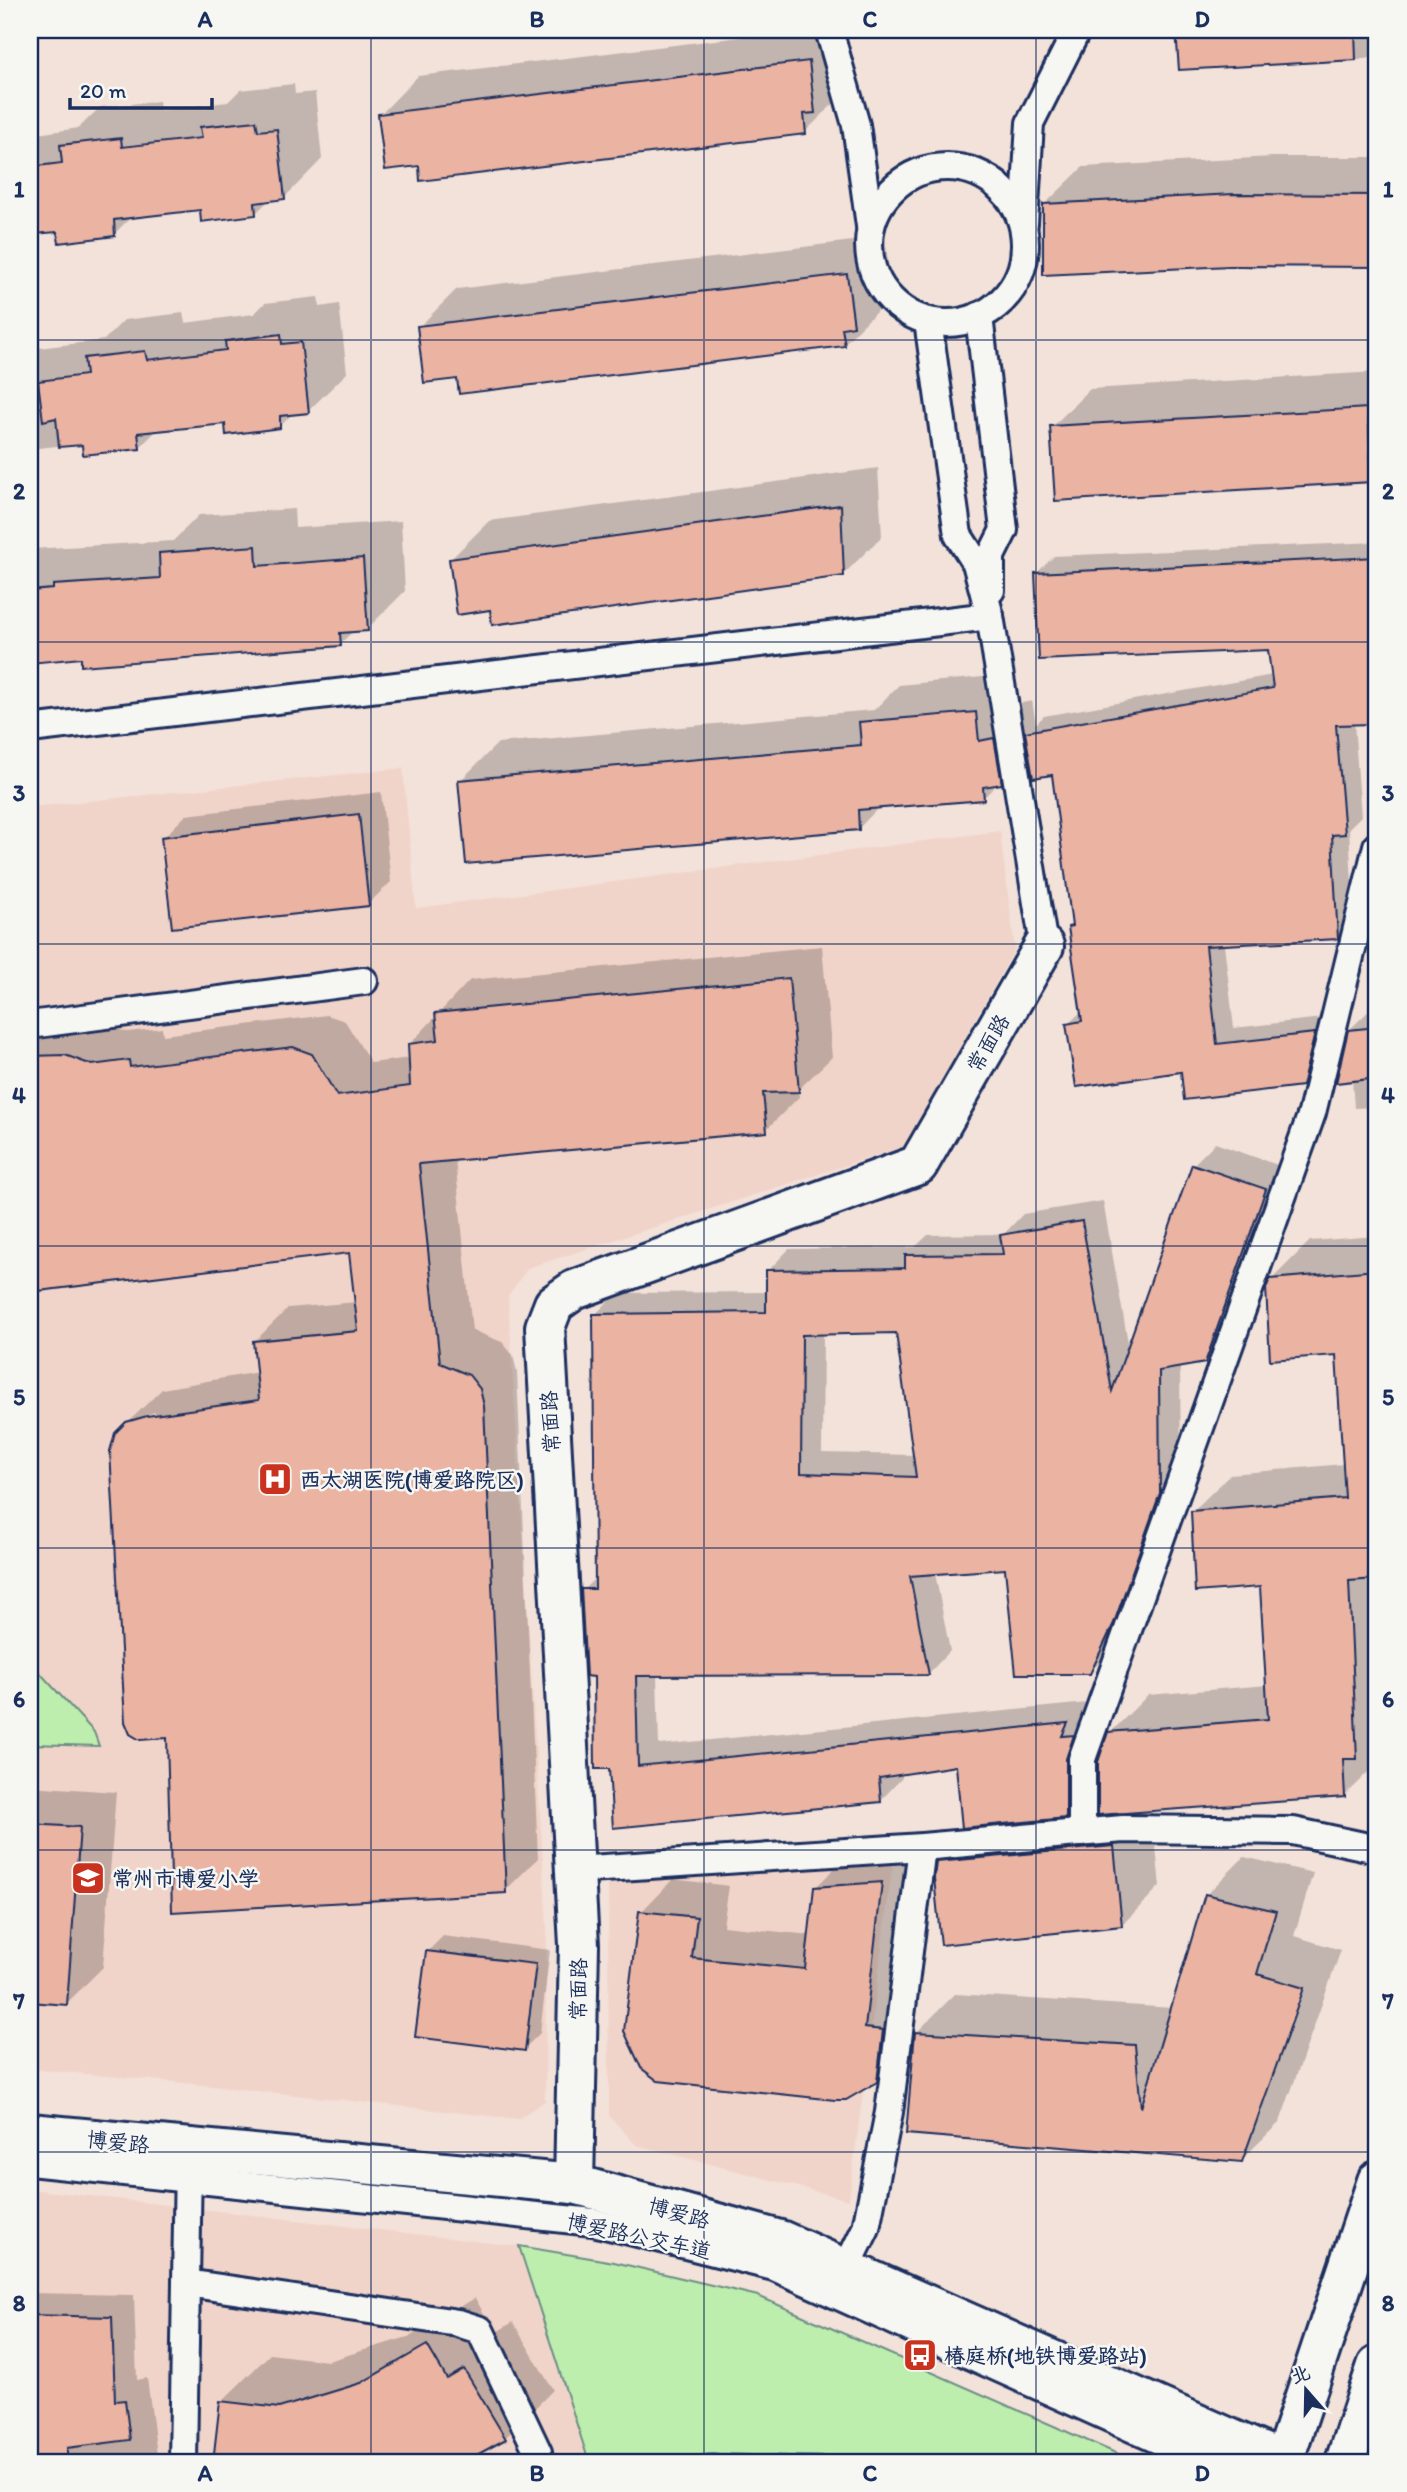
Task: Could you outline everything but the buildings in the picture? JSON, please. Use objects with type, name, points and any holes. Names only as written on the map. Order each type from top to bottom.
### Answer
[{"type":"main road","name":"常面路","points":[[574,2185],[579,1945],[545,1327],[554,1304],[573,1290],[918,1165],[1044,946]]},
{"type":"main road","name":"博爱路","points":[[30,2133],[187,2164],[574,2185],[780,2240],[1283,2462]]},
{"type":"main road","points":[[1283,2462],[1377,2181]]},
{"type":"main road","points":[[1345,2462],[1377,2366]]},
{"type":"lane","points":[[830,30],[856,125],[870,226],[868,251],[873,275],[887,296],[905,312],[928,321],[953,323],[979,316],[1002,300],[1018,279],[1026,253],[1023,225],[1030,123],[1077,30]]},
{"type":"lane","points":[[870,226],[879,203],[896,185],[917,172],[941,166],[968,169],[993,180],[1012,200],[1023,225]]},
{"type":"lane","points":[[979,316],[1004,530],[991,556],[990,616]]},
{"type":"lane","points":[[928,321],[958,536],[976,563],[990,616],[1044,946]]},
{"type":"lane","points":[[30,729],[990,616]]},
{"type":"lane","points":[[1082,1833],[1082,1759],[1312,1113],[1377,846]]},
{"type":"lane","points":[[30,1025],[364,981]]},
{"type":"lane","points":[[574,1870],[922,1847],[1123,1829],[1293,1831],[1377,1849]]},
{"type":"lane","points":[[846,2269],[866,2228],[889,2112],[922,1847]]},
{"type":"lane","name":"博爱路公交车道","points":[[30,2162],[187,2164],[593,2222],[774,2267],[1207,2462]]},
{"type":"lane","points":[[183,2462],[187,2164]]},
{"type":"lane","points":[[186,2283],[458,2323],[480,2330],[538,2452],[530,2462]]},
{"type":"shaded area","name":"西太湖医院(博爱路院区)","points":[[403,768],[416,908],[1000,831],[1015,949],[903,1147],[528,1268],[508,1296],[547,1926],[545,2101],[518,2119],[30,2069],[30,807]]},
{"type":"shaded area","points":[[893,1861],[849,2200],[636,2145],[609,2116],[608,1880]]},
{"type":"shaded area","points":[[30,2189],[519,2246],[589,2462],[30,2462]]},
{"type":"green space","points":[[30,1662],[94,1732],[99,1746],[30,1744]]},
{"type":"green space","points":[[519,2246],[614,2262],[758,2296],[1136,2462],[855,2462],[827,2457],[711,2454],[667,2462],[589,2462]]},
{"type":"water","points":[[711,2454],[827,2457],[855,2462],[667,2462]]},
{"type":"place","name":"西太湖医院(博爱路院区)","points":[[275,1479]]},
{"type":"place","name":"常州市博爱小学","points":[[88,1878]]},
{"type":"place","name":"椿庭桥(地铁博爱路站)","points":[[920,2355]]}]
